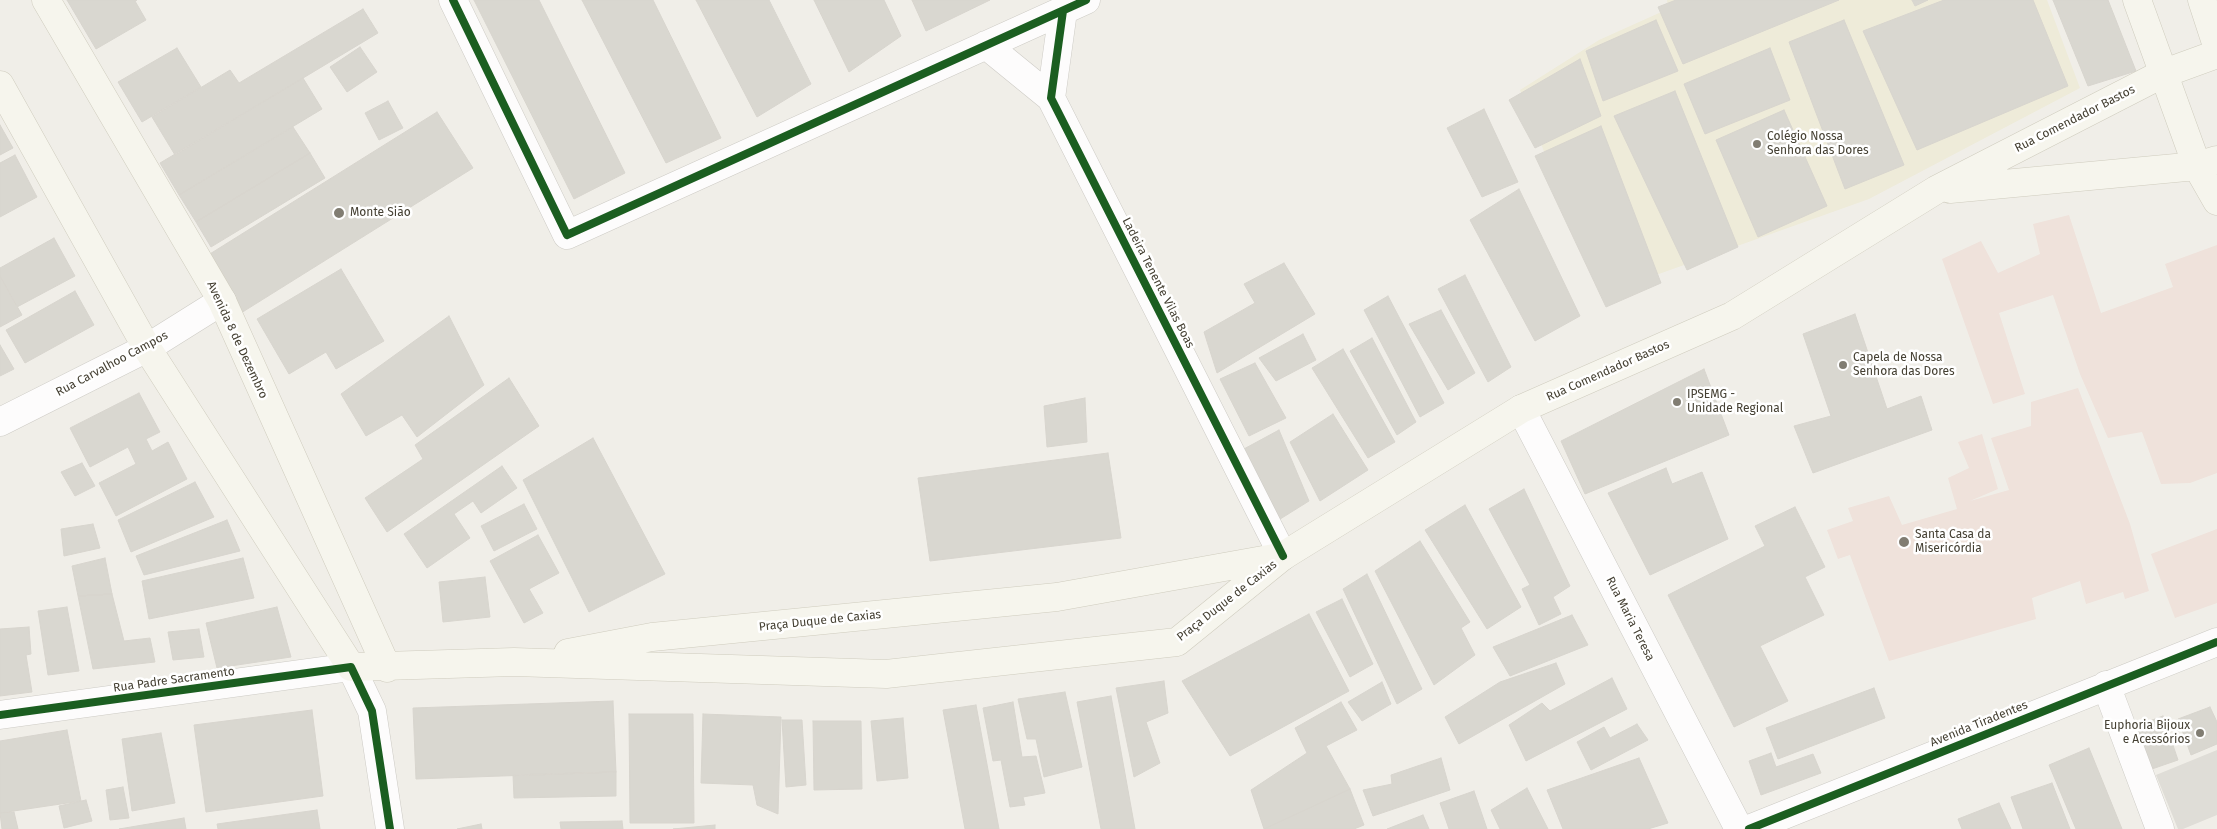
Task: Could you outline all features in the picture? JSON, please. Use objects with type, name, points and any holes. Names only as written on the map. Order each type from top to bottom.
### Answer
[{"type":"main road","name":"Avenida 8 de Dezembro","points":[[46,0],[222,301],[387,668]]},
{"type":"main road","points":[[2136,0],[2162,74],[2207,163],[2217,201]]},
{"type":"main road","points":[[2202,0],[2217,46]]},
{"type":"main road","name":"Rua Comendador Bastos","points":[[1283,556],[1521,409],[1732,316],[1936,190],[2162,74],[2217,54]]},
{"type":"main road","points":[[0,85],[147,348],[352,667]]},
{"type":"main road","name":"Rua Comendador Bastos","points":[[1936,190],[2207,163]]},
{"type":"main road","name":"Praça Duque de Caxias","points":[[514,662],[886,674],[1177,642],[1283,556]]},
{"type":"main road","name":"Praça Duque de Caxias","points":[[514,662],[652,637],[1058,597],[1283,556]]},
{"type":"main road","name":"Rua Padre Sacramento","points":[[352,667],[387,668],[514,662]]},
{"type":"street","points":[[453,0],[567,235],[1074,5]]},
{"type":"street","points":[[986,46],[1052,98],[1074,5]]},
{"type":"street","name":"Ladeira Tenente Vilas Boas","points":[[1052,98],[1283,556]]},
{"type":"street","name":"Rua Carvalhoo Campos","points":[[0,422],[147,348],[222,301]]},
{"type":"street","name":"Rua Maria Teresa","points":[[1521,409],[1738,829]]},
{"type":"street","name":"Avenida Tiradentes","points":[[1749,829],[2217,642]]},
{"type":"street","points":[[352,667],[372,711],[390,829]]},
{"type":"street","name":"Rua Padre Sacramento","points":[[0,715],[352,667]]},
{"type":"street","points":[[372,711],[387,668]]},
{"type":"street","points":[[2106,685],[2160,829]]},
{"type":"shaded area","name":"Colégio Nossa Senhora das Dores","points":[[1667,0],[2047,0],[2080,88],[1869,199],[1600,295],[1520,90],[1599,40],[1668,9]]},
{"type":"shaded area","points":[[2069,215],[2101,313],[2173,287],[2165,264],[2217,245],[2217,473],[2190,483],[2161,484],[2142,432],[2108,438],[2080,374],[2053,295],[1999,313],[2025,394],[1993,404],[1942,259],[1981,241],[1998,273],[2040,254],[2033,224]]},
{"type":"shaded area","name":"Santa Casa da Misericórdia","points":[[2078,388],[2130,524],[2149,591],[2125,599],[2123,592],[2086,604],[2080,581],[2032,598],[2036,619],[1889,661],[1850,555],[1838,559],[1827,530],[1853,521],[1848,508],[1889,496],[1902,525],[1957,509],[1948,478],[1969,468],[1958,442],[1982,434],[1998,489],[1970,501],[2009,490],[1991,438],[2031,426],[2031,402]]},
{"type":"shaded area","points":[[2217,529],[2217,603],[2175,618],[2151,554]]},
{"type":"shaded area","points":[[2217,750],[2217,815],[2183,829],[2178,829],[2156,775]]},
{"type":"building","points":[[67,0],[137,0],[135,1],[146,20],[96,49]]},
{"type":"building","points":[[474,0],[539,0],[625,173],[574,199]]},
{"type":"building","points":[[582,0],[653,0],[721,138],[666,163]]},
{"type":"building","points":[[696,0],[769,0],[811,84],[757,117]]},
{"type":"building","points":[[814,0],[884,0],[901,36],[849,72]]},
{"type":"building","points":[[912,0],[990,0],[926,31]]},
{"type":"building","points":[[1676,0],[1839,0],[1683,64],[1658,7]]},
{"type":"building","points":[[1912,0],[1928,0],[1915,6]]},
{"type":"building","points":[[1944,0],[2033,0],[2068,86],[1917,150],[1863,31]]},
{"type":"building","points":[[2053,0],[2108,0],[2136,71],[2088,86]]},
{"type":"building","points":[[363,9],[378,33],[175,155],[152,117],[230,70],[239,83]]},
{"type":"building","points":[[1656,20],[1678,71],[1603,101],[1586,51]]},
{"type":"building","points":[[1844,20],[1904,165],[1845,189],[1789,42]]},
{"type":"building","points":[[360,47],[377,72],[347,92],[330,67]]},
{"type":"building","points":[[177,48],[201,87],[142,122],[118,82]]},
{"type":"building","points":[[1770,48],[1790,100],[1705,134],[1684,84]]},
{"type":"building","points":[[1580,59],[1601,116],[1535,148],[1509,100]]},
{"type":"building","points":[[303,78],[322,109],[179,195],[160,163]]},
{"type":"building","points":[[1675,91],[1738,247],[1687,270],[1614,116]]},
{"type":"building","points":[[388,101],[403,128],[379,140],[365,113]]},
{"type":"building","points":[[1484,109],[1518,182],[1482,197],[1447,128]]},
{"type":"building","points":[[1784,110],[1827,206],[1758,237],[1716,140]]},
{"type":"building","name":"Monte Sião","points":[[437,112],[473,168],[241,313],[205,257]]},
{"type":"building","points":[[0,125],[13,148],[0,155]]},
{"type":"building","points":[[1601,126],[1661,283],[1606,307],[1535,156]]},
{"type":"building","points":[[293,127],[310,153],[196,222],[179,195]]},
{"type":"building","points":[[310,153],[325,178],[211,247],[196,222]]},
{"type":"building","points":[[15,155],[37,197],[0,217],[0,163]]},
{"type":"building","points":[[1519,189],[1580,316],[1535,341],[1470,220]]},
{"type":"building","points":[[54,238],[75,276],[17,307],[0,276],[0,268]]},
{"type":"building","points":[[1284,263],[1315,314],[1217,373],[1204,332],[1255,303],[1244,284]]},
{"type":"building","points":[[341,269],[384,341],[336,369],[326,352],[289,374],[257,319]]},
{"type":"building","points":[[1465,275],[1511,367],[1488,382],[1438,289]]},
{"type":"building","points":[[0,276],[22,315],[0,327]]},
{"type":"building","points":[[75,291],[94,325],[25,363],[6,330]]},
{"type":"building","points":[[1388,296],[1444,403],[1420,417],[1364,310]]},
{"type":"building","points":[[1441,310],[1475,373],[1448,390],[1409,324]]},
{"type":"building","name":"Capela de Nossa Senhora das Dores","points":[[1855,314],[1887,409],[1921,396],[1932,430],[1813,473],[1794,426],[1831,416],[1803,334]]},
{"type":"building","points":[[449,316],[484,385],[417,437],[402,415],[366,436],[341,394]]},
{"type":"building","points":[[1303,334],[1316,360],[1276,381],[1259,358]]},
{"type":"building","points":[[1372,338],[1416,422],[1397,435],[1350,351]]},
{"type":"building","points":[[0,345],[14,369],[0,376]]},
{"type":"building","points":[[1343,349],[1395,442],[1368,458],[1312,368]]},
{"type":"building","points":[[1255,363],[1286,418],[1249,436],[1220,379]]},
{"type":"building","name":"IPSEMG - Unidade Regional","points":[[1704,369],[1729,435],[1585,494],[1561,441]]},
{"type":"building","points":[[509,378],[539,426],[387,532],[365,498],[423,459],[415,445]]},
{"type":"building","points":[[139,393],[160,432],[146,439],[152,451],[168,442],[187,479],[116,516],[99,483],[136,464],[128,447],[90,467],[70,428]]},
{"type":"building","points":[[1085,398],[1087,442],[1047,447],[1044,406]]},
{"type":"building","points":[[1333,414],[1368,470],[1320,501],[1290,442]]},
{"type":"building","points":[[1279,430],[1309,501],[1277,521],[1242,450]]},
{"type":"building","points":[[593,438],[665,574],[589,612],[523,480]]},
{"type":"building","points":[[1108,453],[1121,538],[930,561],[918,478]]},
{"type":"building","points":[[82,463],[95,486],[75,496],[61,472]]},
{"type":"building","points":[[502,466],[517,488],[481,513],[473,501],[454,514],[470,538],[427,568],[404,534]]},
{"type":"building","points":[[1666,468],[1672,484],[1702,472],[1728,539],[1650,575],[1608,493]]},
{"type":"building","points":[[195,482],[214,517],[131,552],[118,520]]},
{"type":"building","points":[[1524,489],[1570,586],[1553,597],[1561,614],[1539,625],[1522,589],[1530,585],[1489,509]]},
{"type":"building","points":[[524,504],[537,529],[494,551],[481,526]]},
{"type":"building","points":[[1465,505],[1521,607],[1487,629],[1425,530]]},
{"type":"building","points":[[1795,507],[1825,567],[1805,577],[1824,615],[1760,646],[1788,701],[1734,727],[1668,595],[1765,546],[1755,526]]},
{"type":"building","points":[[227,520],[240,551],[144,575],[136,556]]},
{"type":"building","points":[[93,524],[100,548],[64,556],[61,529]]},
{"type":"building","points":[[538,535],[559,573],[529,589],[543,613],[524,623],[490,561]]},
{"type":"building","points":[[1420,541],[1470,622],[1461,628],[1475,655],[1434,685],[1375,571]]},
{"type":"building","points":[[105,558],[112,594],[78,596],[72,566]]},
{"type":"building","points":[[243,558],[254,598],[149,619],[142,581]]},
{"type":"building","points":[[1367,574],[1422,689],[1397,704],[1343,589]]},
{"type":"building","points":[[485,577],[490,617],[443,622],[439,582]]},
{"type":"building","points":[[112,594],[124,641],[150,638],[155,662],[93,669],[78,596]]},
{"type":"building","points":[[1342,599],[1373,664],[1350,677],[1316,612]]},
{"type":"building","points":[[67,607],[79,671],[48,675],[38,611]]},
{"type":"building","points":[[277,607],[291,657],[217,668],[206,623]]},
{"type":"building","points":[[1309,614],[1349,691],[1230,756],[1182,681]]},
{"type":"building","points":[[1572,615],[1588,645],[1510,676],[1493,647]]},
{"type":"building","points":[[29,627],[31,654],[26,655],[32,692],[0,696],[0,629]]},
{"type":"building","points":[[199,629],[204,657],[173,660],[168,632]]},
{"type":"building","points":[[1556,663],[1565,684],[1459,744],[1445,717],[1500,682]]},
{"type":"building","points":[[1612,678],[1627,709],[1526,761],[1509,725],[1542,703],[1550,711]]},
{"type":"building","points":[[1164,681],[1168,713],[1146,722],[1160,763],[1134,777],[1116,688]]},
{"type":"building","points":[[1382,682],[1391,704],[1362,721],[1348,702]]},
{"type":"building","points":[[1874,688],[1885,718],[1778,759],[1766,728]]},
{"type":"building","points":[[1065,692],[1082,767],[1044,777],[1036,739],[1027,739],[1018,699]]},
{"type":"building","points":[[1111,696],[1135,829],[1101,829],[1077,702]]},
{"type":"building","points":[[613,701],[616,772],[416,779],[413,708]]},
{"type":"building","points":[[1013,702],[1022,757],[1036,756],[1045,793],[1023,797],[1025,805],[1010,807],[1001,760],[993,761],[983,708]]},
{"type":"building","points":[[1341,702],[1357,730],[1326,746],[1350,789],[1264,829],[1251,790],[1307,753],[1295,728]]},
{"type":"building","points":[[976,705],[999,829],[965,829],[943,710]]},
{"type":"building","name":"Euphoria Bijoux e Acessórios","points":[[2210,707],[2217,722],[2217,744],[2191,755],[2178,719]]},
{"type":"building","points":[[312,710],[323,796],[206,812],[194,725]]},
{"type":"building","points":[[629,714],[693,714],[694,823],[630,823]]},
{"type":"building","points":[[703,714],[781,717],[778,814],[757,805],[753,785],[701,783]]},
{"type":"building","points":[[2163,716],[2178,760],[2149,770],[2133,727]]},
{"type":"building","points":[[903,718],[908,778],[877,781],[871,721]]},
{"type":"building","points":[[782,720],[802,720],[806,785],[786,787]]},
{"type":"building","points":[[813,721],[861,721],[862,789],[814,790]]},
{"type":"building","points":[[1637,724],[1648,740],[1591,770],[1577,742],[1604,727],[1610,738]]},
{"type":"building","points":[[67,730],[81,801],[0,813],[0,741]]},
{"type":"building","points":[[161,733],[175,803],[132,811],[122,739]]},
{"type":"building","points":[[2089,748],[2122,829],[2076,829],[2049,765]]},
{"type":"building","points":[[1771,753],[1776,767],[1813,754],[1821,773],[1761,795],[1749,761]]},
{"type":"building","points":[[1441,758],[1450,790],[1373,816],[1363,790],[1392,784],[1391,775]]},
{"type":"building","points":[[1639,758],[1668,823],[1648,829],[1563,829],[1547,790]]},
{"type":"building","points":[[616,772],[616,796],[514,798],[513,775]]},
{"type":"building","points":[[2052,783],[2070,829],[2023,829],[2011,797]]},
{"type":"building","points":[[123,787],[129,818],[110,820],[106,790]]},
{"type":"building","points":[[1527,788],[1548,829],[1500,829],[1491,810]]},
{"type":"building","points":[[1350,789],[1364,825],[1354,829],[1264,829]]},
{"type":"building","points":[[1474,791],[1487,829],[1449,829],[1440,803]]},
{"type":"building","points":[[86,800],[92,821],[64,828],[59,806]]},
{"type":"building","points":[[1999,803],[2011,829],[1962,829],[1958,819]]},
{"type":"building","points":[[317,810],[320,829],[218,829],[217,824]]},
{"type":"building","points":[[14,812],[18,829],[2,829],[0,813]]},
{"type":"building","points":[[1423,815],[1429,829],[1387,829]]},
{"type":"building","points":[[184,818],[186,829],[119,829]]},
{"type":"building","points":[[622,821],[623,829],[561,829],[560,822]]},
{"type":"building","points":[[481,824],[482,829],[457,829]]},
{"type":"building","points":[[715,825],[715,829],[673,829]]},
{"type":"cycle path","points":[[453,0],[567,235],[1086,0]]},
{"type":"cycle path","points":[[1063,11],[1051,98],[1283,556]]},
{"type":"cycle path","points":[[1749,829],[2217,642]]},
{"type":"cycle path","points":[[0,715],[351,667],[372,711],[390,829]]},
{"type":"place","name":"Colégio Nossa Senhora das Dores","points":[[1757,144]]},
{"type":"place","name":"Monte Sião","points":[[339,213]]},
{"type":"place","name":"Capela de Nossa Senhora das Dores","points":[[1843,365]]},
{"type":"place","name":"IPSEMG - Unidade Regional","points":[[1677,402]]},
{"type":"place","name":"Santa Casa da Misericórdia","points":[[1904,542]]},
{"type":"place","name":"Euphoria Bijoux e Acessórios","points":[[2200,733]]}]
